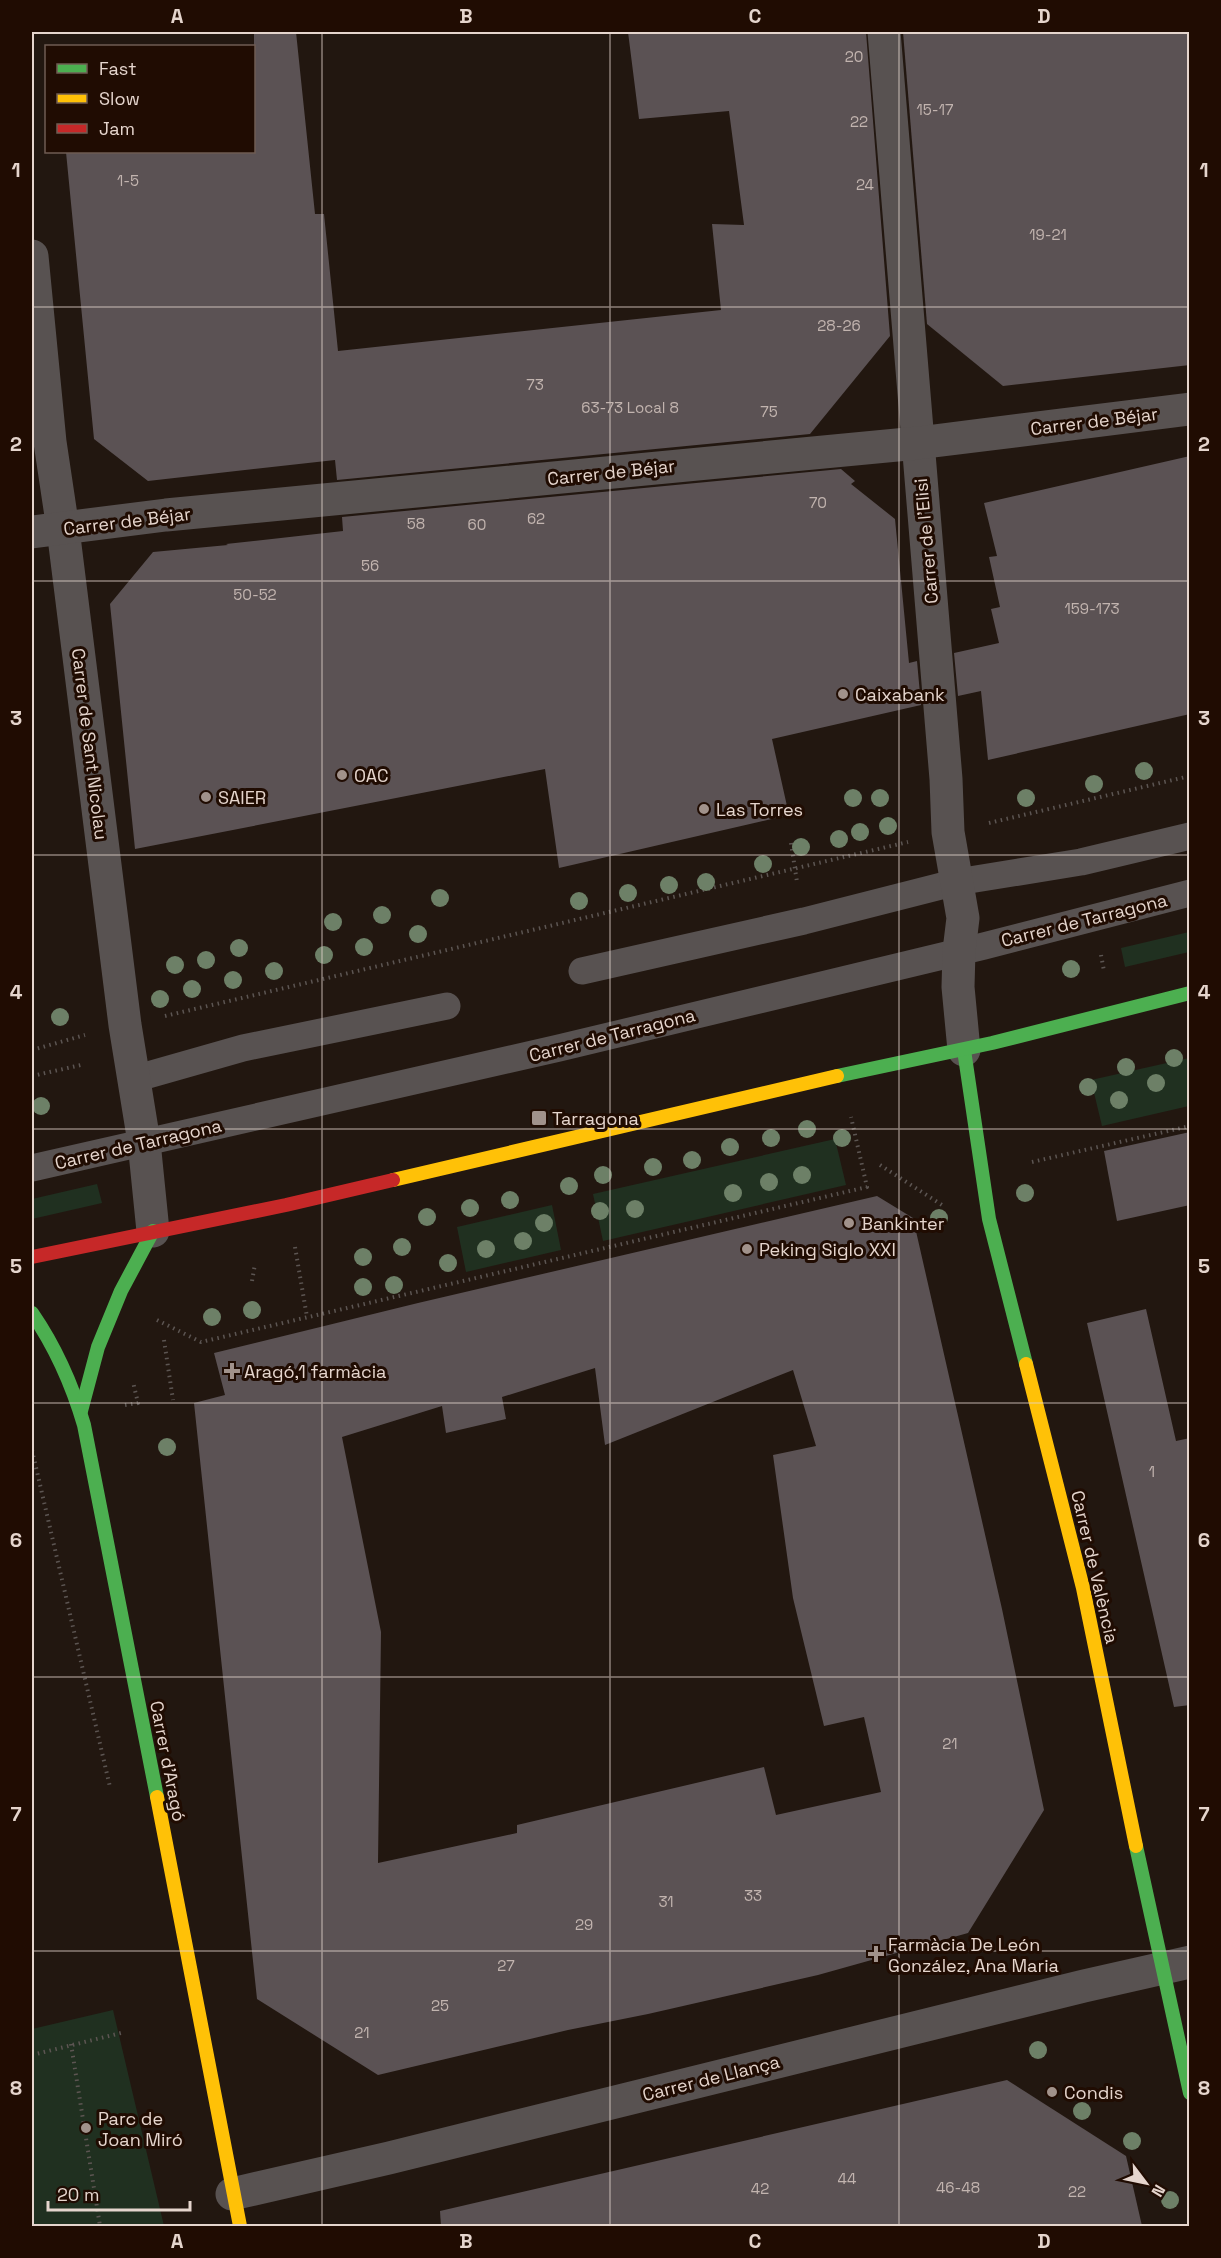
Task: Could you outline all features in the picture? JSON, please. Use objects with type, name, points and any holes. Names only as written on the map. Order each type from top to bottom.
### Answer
[{"type":"main road","points":[[32,1257],[286,1204],[842,1075],[964,1050],[1190,993]]},
{"type":"main road","name":"Carrer de València","points":[[964,1050],[989,1219],[1083,1588],[1175,1965],[1190,2093]]},
{"type":"main road","points":[[81,1411],[98,1347],[121,1291],[153,1231]]},
{"type":"main road","name":"Carrer d'Aragó","points":[[32,1313],[62,1360],[81,1411],[240,2226]]},
{"type":"street","name":"Carrer de l'Elisi","points":[[884,32],[946,779],[948,832],[963,918],[958,987],[964,1050]]},
{"type":"street","name":"Carrer de Sant Nicolau","points":[[32,256],[50,442],[47,531],[144,1143],[153,1231]]},
{"type":"street","name":"Carrer de Béjar","points":[[47,531],[166,515],[918,442],[1190,409]]},
{"type":"street","name":"Carrer de Llança","points":[[232,2194],[389,2158],[1175,1965]]},
{"type":"lane","points":[[582,971],[804,921],[957,882],[1082,862],[1190,836]]},
{"type":"lane","name":"Carrer de Tarragona","points":[[32,1168],[426,1079],[1190,893]]},
{"type":"lane","points":[[134,1078],[243,1048],[447,1006]]},
{"type":"path","points":[[982,824],[1190,776]]},
{"type":"path","points":[[791,843],[798,889]]},
{"type":"path","points":[[160,1017],[903,843]]},
{"type":"path","name":"Carrer de Tarragona","points":[[1101,951],[1105,975]]},
{"type":"path","points":[[32,1050],[89,1034]]},
{"type":"path","points":[[32,1076],[81,1065]]},
{"type":"path","points":[[158,1320],[201,1342],[867,1187],[851,1117]]},
{"type":"path","points":[[1032,1162],[1190,1126]]},
{"type":"path","points":[[880,1165],[942,1205]]},
{"type":"path","points":[[294,1243],[308,1317]]},
{"type":"path","points":[[252,1281],[255,1264]]},
{"type":"path","points":[[164,1340],[172,1400]]},
{"type":"path","points":[[132,1375],[138,1403]]},
{"type":"path","points":[[32,2055],[125,2032]]},
{"type":"path","points":[[71,2044],[100,2226]]},
{"type":"green space","points":[[1189,932],[1189,952],[1125,967],[1121,948]]},
{"type":"green space","points":[[1189,1058],[1189,1106],[1102,1126],[1091,1080]]},
{"type":"green space","points":[[835,1139],[846,1185],[603,1241],[593,1194]]},
{"type":"green space","points":[[97,1184],[102,1203],[32,1219],[32,1199]]},
{"type":"green space","points":[[552,1205],[561,1250],[466,1272],[457,1227]]},
{"type":"green space","name":"Parc de Joan Miró","points":[[113,2010],[164,2226],[32,2226],[32,2029]]},
{"type":"building","points":[[254,32],[296,32],[315,214],[324,214],[338,351],[721,310],[712,224],[744,225],[729,111],[639,119],[628,32],[866,32],[890,336],[810,434],[337,480],[335,460],[148,481],[94,439],[66,153],[255,153]]},
{"type":"building","points":[[903,32],[1190,32],[1190,365],[1003,386],[927,324]]},
{"type":"building","points":[[1190,456],[1190,714],[988,760],[981,691],[958,696],[954,653],[999,643],[991,609],[1000,607],[989,557],[997,556],[984,503]]},
{"type":"building","points":[[841,469],[855,481],[851,484],[895,519],[909,663],[917,661],[921,705],[772,739],[789,815],[559,868],[545,769],[135,849],[110,604],[153,552],[343,531],[342,517]]},
{"type":"building","points":[[1190,1132],[1190,1205],[1117,1221],[1104,1151]]},
{"type":"building","points":[[877,1196],[913,1218],[1002,1609],[1044,1810],[968,1933],[818,1975],[378,2075],[257,1999],[194,1403],[225,1395],[214,1353]],"holes":[[[595,1368],[605,1445],[793,1370],[816,1446],[773,1455],[793,1598],[824,1726],[864,1717],[881,1792],[776,1815],[764,1767],[517,1825],[517,1833],[378,1863],[381,1632],[342,1437],[442,1406],[446,1433],[506,1419],[502,1397]]]},
{"type":"building","points":[[1146,1309],[1176,1441],[1190,1438],[1190,1705],[1174,1707],[1087,1323]]},
{"type":"building","points":[[1007,2080],[1126,2156],[1142,2226],[441,2226],[440,2211]]},
{"type":"traffic: fast","points":[[837,1076],[992,1043],[1190,993]]},
{"type":"traffic: fast","points":[[964,1050],[989,1219],[1026,1364]]},
{"type":"traffic: fast","points":[[81,1411],[98,1347],[121,1291],[153,1231]]},
{"type":"traffic: fast","points":[[32,1313],[63,1367],[84,1425],[157,1797]]},
{"type":"traffic: fast","points":[[1136,1846],[1190,2093]]},
{"type":"traffic: slow","points":[[393,1180],[837,1076]]},
{"type":"traffic: slow","points":[[1026,1364],[1083,1588],[1136,1846]]},
{"type":"traffic: slow","points":[[157,1797],[240,2226]]},
{"type":"traffic: jam","points":[[32,1257],[286,1205],[393,1180]]},
{"type":"place","name":"Caixabank","points":[[843,694]]},
{"type":"place","name":"OAC","points":[[342,775]]},
{"type":"place","name":"SAIER","points":[[206,797]]},
{"type":"place","name":"Las Torres","points":[[704,809]]},
{"type":"place","name":"Tarragona","points":[[539,1118]]},
{"type":"place","name":"Bankinter","points":[[849,1223]]},
{"type":"place","name":"Peking Siglo XXI","points":[[747,1249]]},
{"type":"place","name":"Aragó,1 farmàcia","points":[[232,1371]]},
{"type":"place","name":"Farmàcia De León González, Ana Maria","points":[[876,1954]]},
{"type":"place","name":"Condis","points":[[1052,2092]]},
{"type":"place","name":"Parc de Joan Miró","points":[[86,2128]]}]
